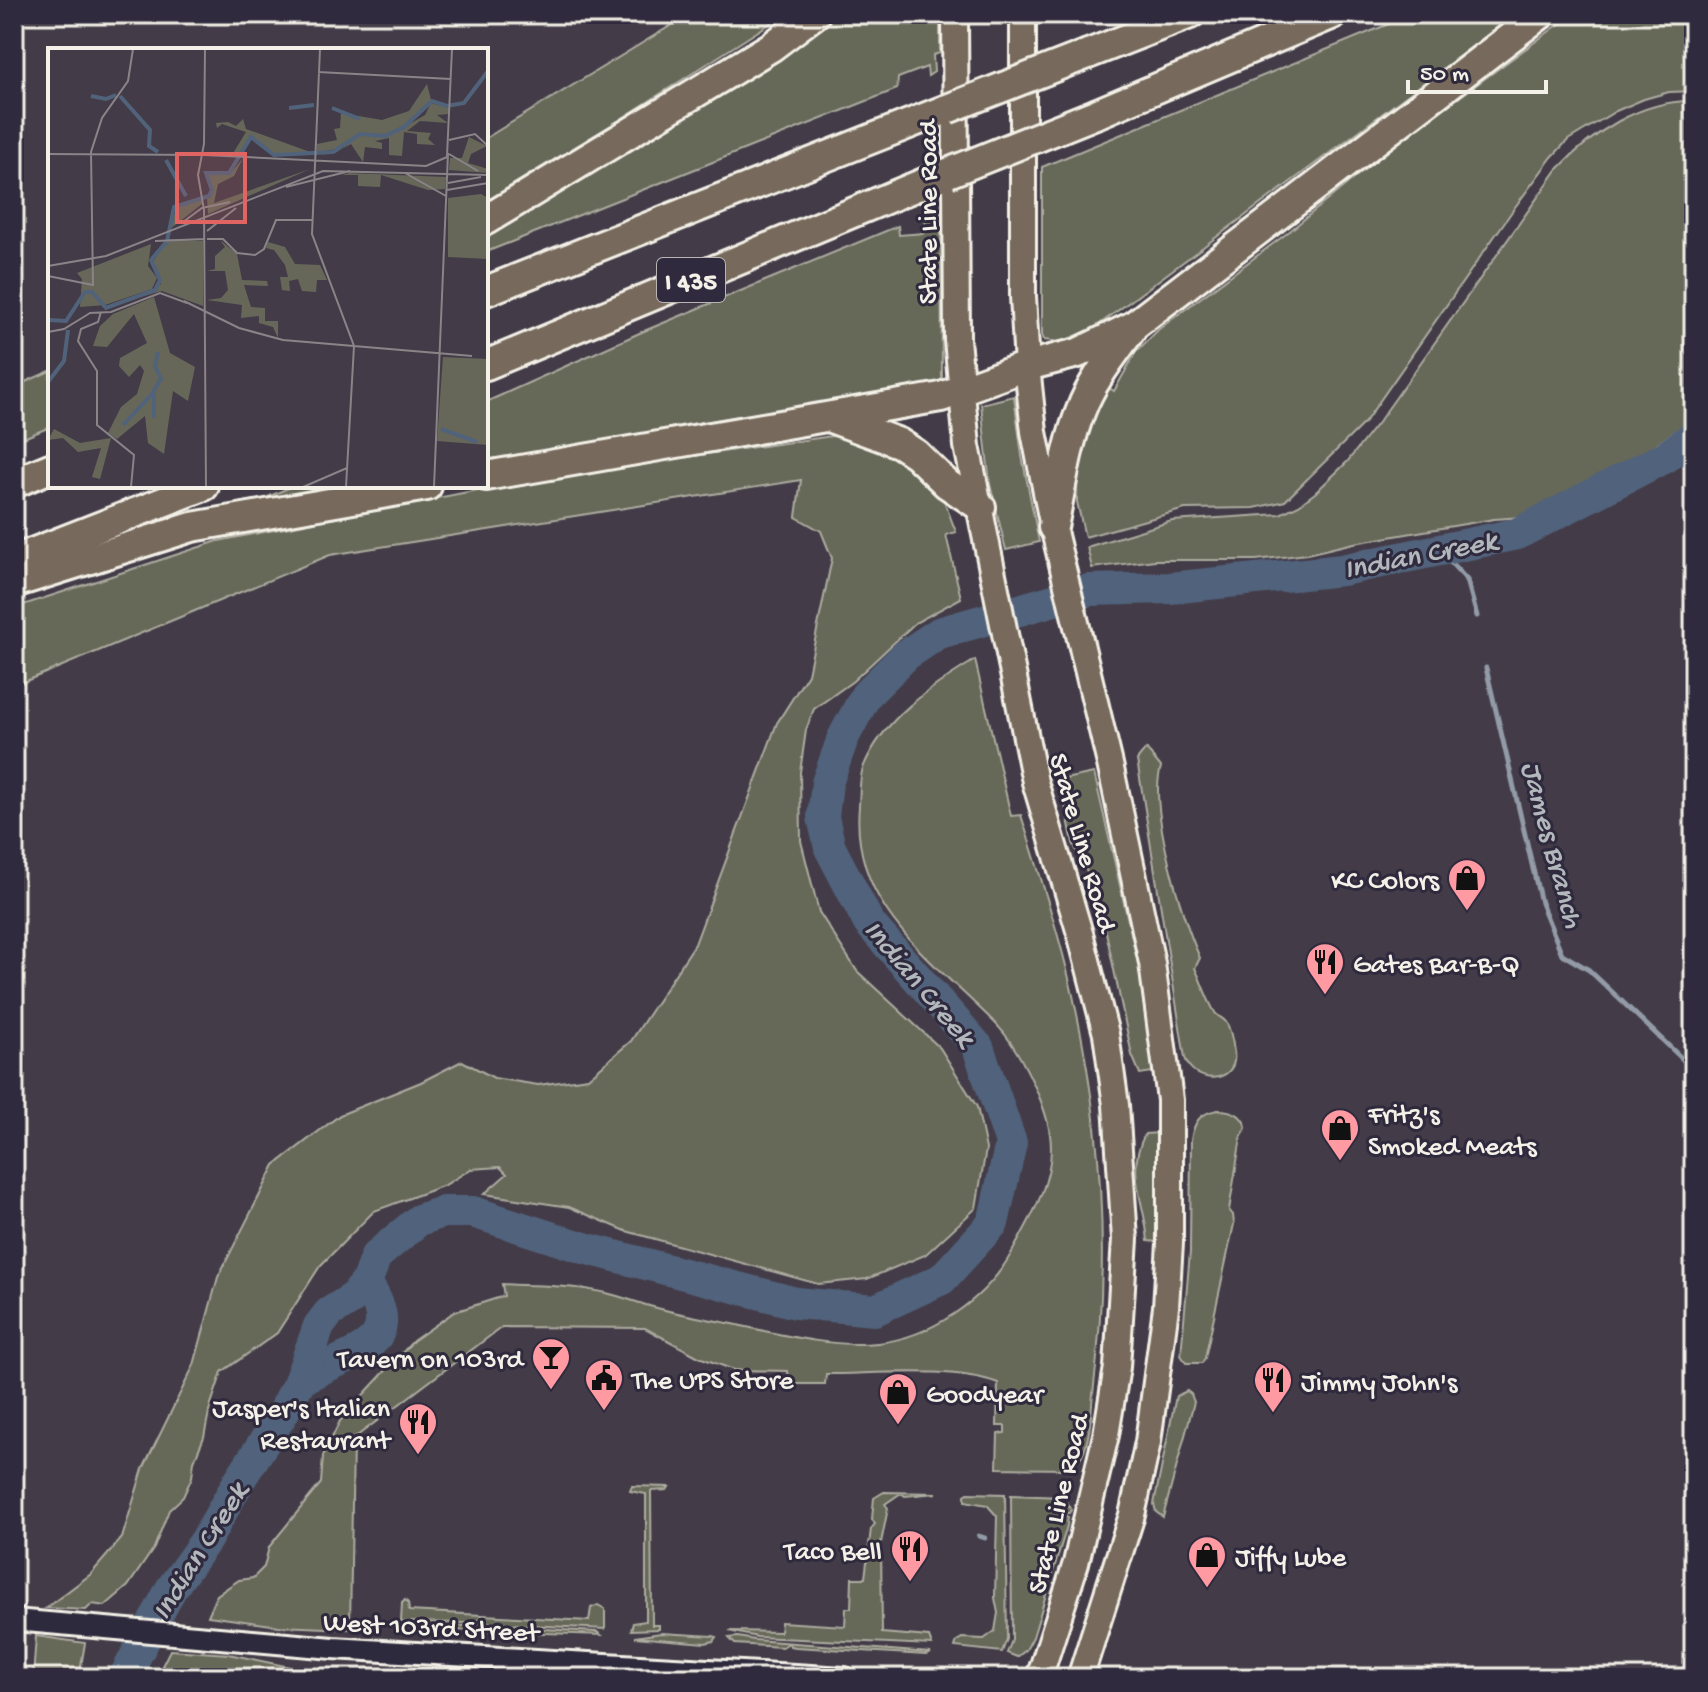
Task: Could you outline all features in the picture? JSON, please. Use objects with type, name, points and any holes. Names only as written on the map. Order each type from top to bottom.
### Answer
[{"type":"highway","points":[[488,219],[771,47],[815,14]]},
{"type":"highway","name":"I 435","points":[[488,290],[1190,14]]},
{"type":"highway","name":"I 435","points":[[488,364],[1333,14]]},
{"type":"highway","points":[[488,476],[941,397],[1027,366],[1078,353],[1133,326],[1541,14]]},
{"type":"highway","points":[[1053,527],[1071,440],[1081,409],[1096,380],[1133,326]]},
{"type":"highway","points":[[826,416],[899,443],[916,454],[947,484],[981,507]]},
{"type":"highway","points":[[14,483],[48,469]]},
{"type":"highway","points":[[14,560],[199,488]]},
{"type":"highway","points":[[14,583],[192,527],[416,488]]},
{"type":"main road","name":"State Line Road","points":[[955,14],[956,300],[967,446],[1035,782],[1106,1034],[1116,1105],[1125,1239],[1117,1367],[1106,1435],[1080,1549],[1039,1678]]},
{"type":"main road","name":"State Line Road","points":[[1023,14],[1023,296],[1027,366],[1038,456],[1110,764],[1152,963],[1170,1100],[1170,1243],[1159,1369],[1139,1486],[1115,1575],[1080,1678]]},
{"type":"street","name":"West 103rd Street","points":[[24,1620],[333,1648],[845,1678]]},
{"type":"green space","points":[[690,14],[785,14],[488,200],[488,137]]},
{"type":"green space","points":[[829,14],[940,14],[940,53],[933,55],[934,72],[928,76],[927,67],[898,78],[897,89],[488,251],[488,236],[623,152]]},
{"type":"green space","points":[[1413,14],[1516,14],[1093,329],[1061,342],[1044,340],[1042,167]]},
{"type":"green space","points":[[1573,14],[1694,14],[1694,91],[1669,92],[1644,99],[1616,111],[1568,140],[1515,207],[1365,422],[1285,501],[1254,508],[1185,509],[1085,537],[1077,502],[1078,448],[1106,386],[1114,391],[1136,352],[1159,329],[1286,234],[1397,143]]},
{"type":"green space","points":[[1694,101],[1694,418],[1594,488],[1538,516],[1494,519],[1307,554],[1256,560],[1155,560],[1092,568],[1087,547],[1172,521],[1280,514],[1315,493],[1347,462],[1380,420],[1557,170],[1586,143],[1618,121],[1655,106]]},
{"type":"green space","points":[[941,209],[942,380],[488,463],[488,401],[644,331],[898,226],[899,235],[925,233],[926,215]]},
{"type":"green space","points":[[48,372],[48,428],[14,442],[14,387]]},
{"type":"green space","points":[[1014,396],[1039,542],[1006,550],[990,484],[981,404]]},
{"type":"green space","points":[[832,436],[864,438],[886,445],[930,481],[943,498],[956,532],[946,535],[961,598],[915,623],[853,681],[814,709],[806,730],[800,772],[801,841],[819,912],[857,971],[940,1048],[977,1107],[986,1149],[976,1208],[925,1255],[867,1279],[818,1284],[626,1231],[569,1207],[484,1194],[507,1174],[500,1167],[471,1169],[445,1185],[374,1211],[320,1266],[277,1333],[222,1372],[194,1461],[192,1477],[183,1497],[169,1510],[154,1548],[128,1586],[105,1606],[92,1604],[86,1610],[46,1608],[91,1574],[122,1538],[143,1469],[194,1365],[218,1277],[275,1165],[340,1115],[421,1082],[462,1061],[494,1078],[538,1085],[588,1078],[631,1041],[695,944],[777,723],[808,674],[832,558],[821,531],[796,517],[801,480],[330,555],[14,686],[14,608],[218,541],[529,480]]},
{"type":"green space","points":[[288,488],[342,488],[247,506]]},
{"type":"green space","points":[[975,660],[1011,816],[1021,815],[1066,966],[1088,1072],[1102,1233],[1098,1340],[1090,1425],[1081,1457],[1066,1469],[997,1468],[998,1434],[1005,1433],[1005,1426],[997,1426],[998,1383],[979,1378],[937,1373],[826,1374],[825,1384],[793,1384],[789,1383],[788,1371],[734,1370],[699,1357],[645,1328],[502,1327],[353,1439],[350,1629],[279,1626],[208,1616],[217,1595],[239,1580],[253,1578],[264,1567],[269,1547],[321,1483],[323,1456],[340,1421],[413,1341],[454,1312],[504,1296],[502,1284],[591,1290],[673,1312],[787,1336],[860,1344],[898,1339],[937,1324],[971,1301],[1000,1271],[1031,1217],[1047,1177],[1051,1140],[1044,1110],[1027,1070],[1007,1037],[922,953],[881,902],[868,874],[860,842],[861,777],[872,750],[910,705]]},
{"type":"green space","points":[[1146,749],[1161,767],[1158,785],[1163,835],[1184,917],[1200,958],[1195,968],[1213,1009],[1225,1021],[1232,1041],[1234,1062],[1230,1070],[1215,1078],[1198,1074],[1185,1058],[1137,760]]},
{"type":"green space","points":[[1094,773],[1139,968],[1153,1072],[1140,1074],[1132,1055],[1102,913],[1093,885],[1073,843],[1060,780]]},
{"type":"green space","points":[[1218,1110],[1236,1114],[1246,1128],[1241,1137],[1229,1210],[1234,1224],[1205,1358],[1202,1363],[1186,1363],[1181,1355],[1190,1252],[1191,1140],[1199,1119]]},
{"type":"green space","points":[[1158,1133],[1159,1242],[1148,1241],[1136,1174],[1139,1148],[1145,1134]]},
{"type":"green space","points":[[1187,1391],[1194,1402],[1163,1517],[1156,1512],[1154,1504],[1176,1396]]},
{"type":"green space","points":[[632,1486],[669,1487],[667,1490],[651,1491],[652,1625],[659,1625],[659,1629],[631,1630],[633,1623],[646,1621],[646,1494],[630,1491]]},
{"type":"green space","points":[[884,1492],[937,1493],[905,1496],[901,1493],[885,1504],[888,1508],[881,1543],[882,1633],[929,1637],[932,1645],[757,1637],[729,1631],[780,1632],[781,1622],[845,1626],[846,1608],[851,1608],[852,1578],[865,1578],[871,1529],[875,1524],[872,1519],[874,1498]]},
{"type":"green space","points":[[968,1493],[1005,1494],[1007,1639],[1002,1652],[955,1647],[962,1638],[984,1639],[995,1631],[998,1613],[995,1598],[997,1516],[987,1505],[965,1501]]},
{"type":"green space","points":[[1011,1495],[1063,1497],[1071,1510],[1065,1513],[1067,1526],[1033,1637],[1026,1650],[1017,1657],[1007,1653],[1012,1640]]},
{"type":"green space","points":[[405,1600],[409,1611],[589,1621],[591,1608],[598,1605],[605,1609],[605,1629],[489,1623],[481,1619],[469,1623],[401,1622],[402,1603]]},
{"type":"green space","points":[[478,1622],[488,1626],[597,1632],[601,1635],[422,1629],[422,1625],[469,1626]]},
{"type":"green space","points":[[661,1633],[717,1637],[705,1643],[635,1637]]},
{"type":"green space","points":[[36,1636],[85,1643],[79,1678],[33,1678]]},
{"type":"green space","points":[[729,1638],[931,1653],[796,1647],[789,1643],[782,1647],[735,1644]]},
{"type":"green space","points":[[170,1650],[229,1654],[299,1669],[342,1672],[335,1677],[290,1673],[289,1677],[296,1678],[156,1678]]},
{"type":"waterway","name":"Indian Creek","points":[[124,1678],[171,1589],[206,1540],[240,1479],[283,1413],[299,1382],[319,1326],[329,1313],[353,1298],[366,1283],[376,1256],[419,1220],[443,1212],[473,1212],[584,1248],[796,1303],[875,1310],[942,1279],[993,1223],[1011,1143],[978,1047],[869,923],[830,848],[823,817],[827,783],[843,738],[866,695],[906,655],[939,633],[1089,590],[1170,588],[1342,570],[1517,534],[1665,457],[1694,436]]},
{"type":"waterway","name":"James Branch","points":[[1439,550],[1467,580],[1477,616]]},
{"type":"waterway","name":"James Branch","points":[[1486,668],[1541,903],[1562,954],[1589,970],[1694,1070]]},
{"type":"waterway","name":"Indian Creek","points":[[299,1382],[366,1347],[376,1336],[381,1323],[378,1306],[366,1283]]},
{"type":"waterway","points":[[979,1536],[985,1538]]},
{"type":"place","name":"KC Colors","points":[[1467,912]]},
{"type":"place","name":"Gates Bar-B-Q","points":[[1325,996]]},
{"type":"place","name":"Fritz's Smoked Meats","points":[[1340,1162]]},
{"type":"place","name":"Tavern on 103rd","points":[[551,1391]]},
{"type":"place","name":"The UPS Store","points":[[604,1412]]},
{"type":"place","name":"Jimmy John's","points":[[1273,1414]]},
{"type":"place","name":"Goodyear","points":[[898,1426]]},
{"type":"place","name":"Jasper's Italian Restaurant","points":[[418,1456]]},
{"type":"place","name":"Taco Bell","points":[[910,1583]]},
{"type":"place","name":"Jiffy Lube","points":[[1207,1589]]}]
